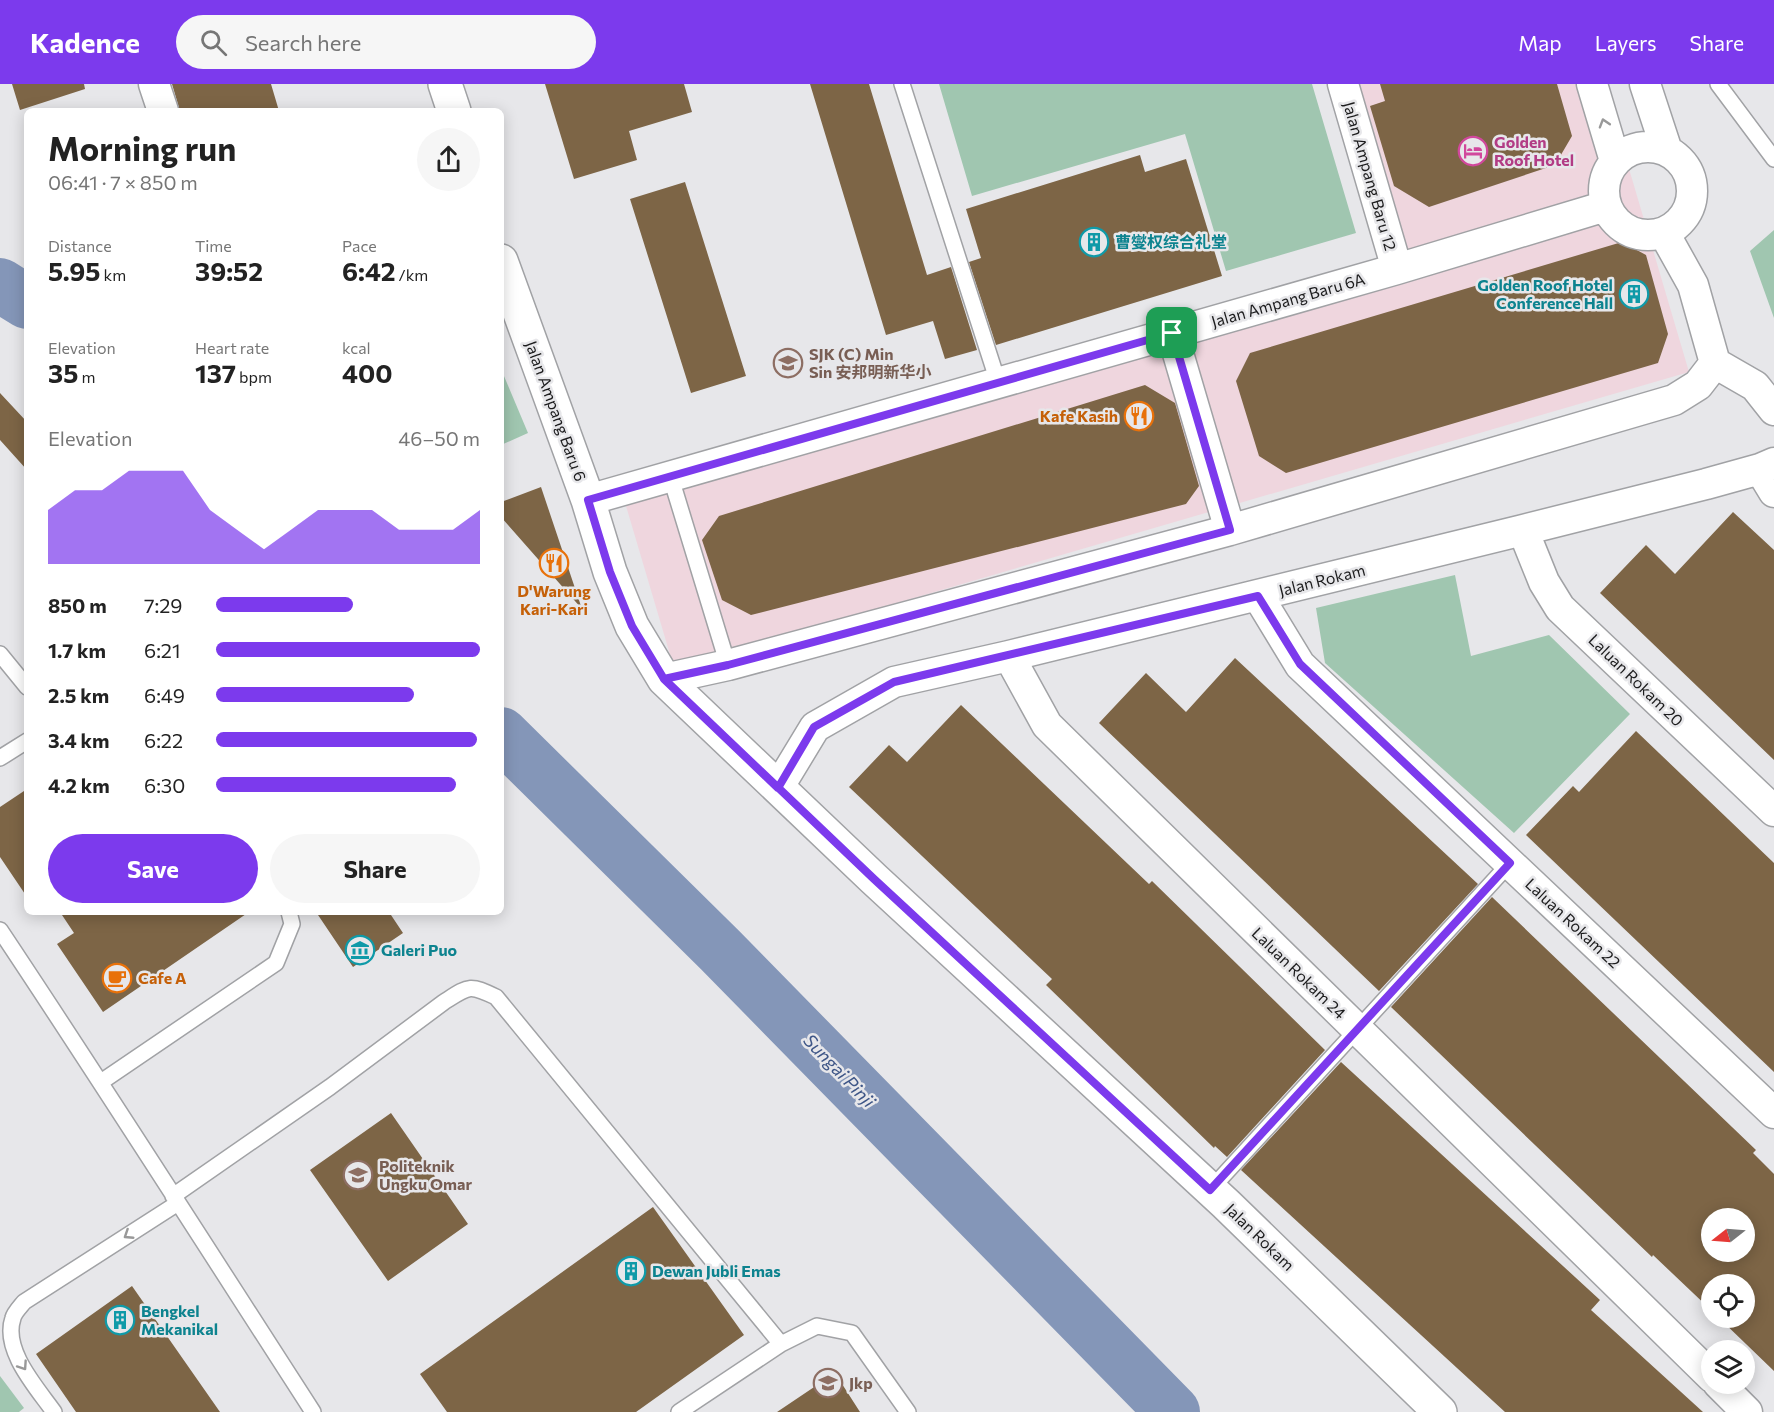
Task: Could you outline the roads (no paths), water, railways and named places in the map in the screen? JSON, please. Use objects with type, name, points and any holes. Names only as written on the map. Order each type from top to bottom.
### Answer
[{"type":"main road","points":[[446,84],[453,108]]},
{"type":"main road","name":"Jalan Ampang Baru 6","points":[[504,269],[588,500],[610,572],[632,626],[664,679],[778,788]]},
{"type":"main road","name":"Jalan Rokam","points":[[778,788],[1226,1204],[1440,1412]]},
{"type":"street","points":[[154,84],[162,108]]},
{"type":"street","name":"Jalan Ampang Baru 12","points":[[1342,84],[1397,269]]},
{"type":"street","points":[[1592,84],[1615,161]]},
{"type":"street","points":[[1646,84],[1667,152]]},
{"type":"street","points":[[1654,147],[1679,160],[1692,186],[1691,201],[1686,214],[1676,226],[1664,233],[1650,236],[1636,234],[1623,228],[1613,218],[1606,206],[1604,182],[1615,161],[1626,153],[1640,148],[1654,147]]},
{"type":"street","name":"Jalan Ampang Baru 6A","points":[[588,500],[1397,269],[1606,206]]},
{"type":"street","points":[[1664,233],[1693,285],[1715,363],[1755,386],[1774,410]]},
{"type":"street","points":[[1172,333],[1230,530]]},
{"type":"street","points":[[664,679],[728,665],[1230,530],[1674,400],[1698,384],[1715,363]]},
{"type":"street","name":"Jalan Rokam","points":[[778,788],[814,727],[894,682],[1258,596],[1695,487],[1769,475]]},
{"type":"street","name":"Laluan Rokam 20","points":[[1524,531],[1544,582],[1560,608],[1774,812]]},
{"type":"street","name":"Laluan Rokam 22","points":[[1258,596],[1300,664],[1774,1113]]},
{"type":"street","name":"Laluan Rokam 24","points":[[1009,656],[1047,725],[1701,1366]]},
{"type":"street","points":[[1729,1394],[1747,1412]]},
{"type":"lane","points":[[902,84],[998,382]]},
{"type":"lane","points":[[1718,84],[1774,159]]},
{"type":"lane","points":[[670,475],[728,665]]},
{"type":"lane","points":[[0,654],[24,683]]},
{"type":"lane","points":[[0,758],[24,743]]},
{"type":"lane","points":[[1210,1190],[1510,863]]},
{"type":"lane","points":[[101,1082],[276,963],[292,924],[290,915]]},
{"type":"lane","points":[[0,930],[101,1082],[313,1412]]},
{"type":"lane","points":[[54,1412],[16,1357],[11,1338],[13,1318],[24,1302],[175,1200],[444,1002],[462,990],[476,988],[496,997],[781,1344]]},
{"type":"lane","points":[[679,1412],[781,1344],[817,1326],[852,1333],[908,1412]]},
{"type":"waterway","name":"Sungai Pinji","points":[[0,285],[24,300]]},
{"type":"waterway","name":"Sungai Pinji","points":[[504,737],[720,950],[1173,1412]]},
{"type":"place","name":"Golden Roof Hotel","points":[[1473,151]]},
{"type":"place","name":"曹燮权综合礼堂","points":[[1094,242]]},
{"type":"place","name":"Golden Roof Hotel Conference Hall","points":[[1634,294]]},
{"type":"place","name":"SJK (C) Min Sin 安邦明新华小","points":[[788,363]]},
{"type":"place","name":"Kafe Kasih","points":[[1139,416]]},
{"type":"place","name":"D'Warung Kari-Kari","points":[[554,563]]},
{"type":"place","name":"Galeri Puo","points":[[360,950]]},
{"type":"place","name":"Cafe A","points":[[117,978]]},
{"type":"place","name":"Politeknik Ungku Omar","points":[[358,1175]]},
{"type":"place","name":"Dewan Jubli Emas","points":[[631,1271]]},
{"type":"place","name":"Bengkel Mekanikal","points":[[120,1320]]},
{"type":"place","name":"Jkp","points":[[828,1383]]}]
